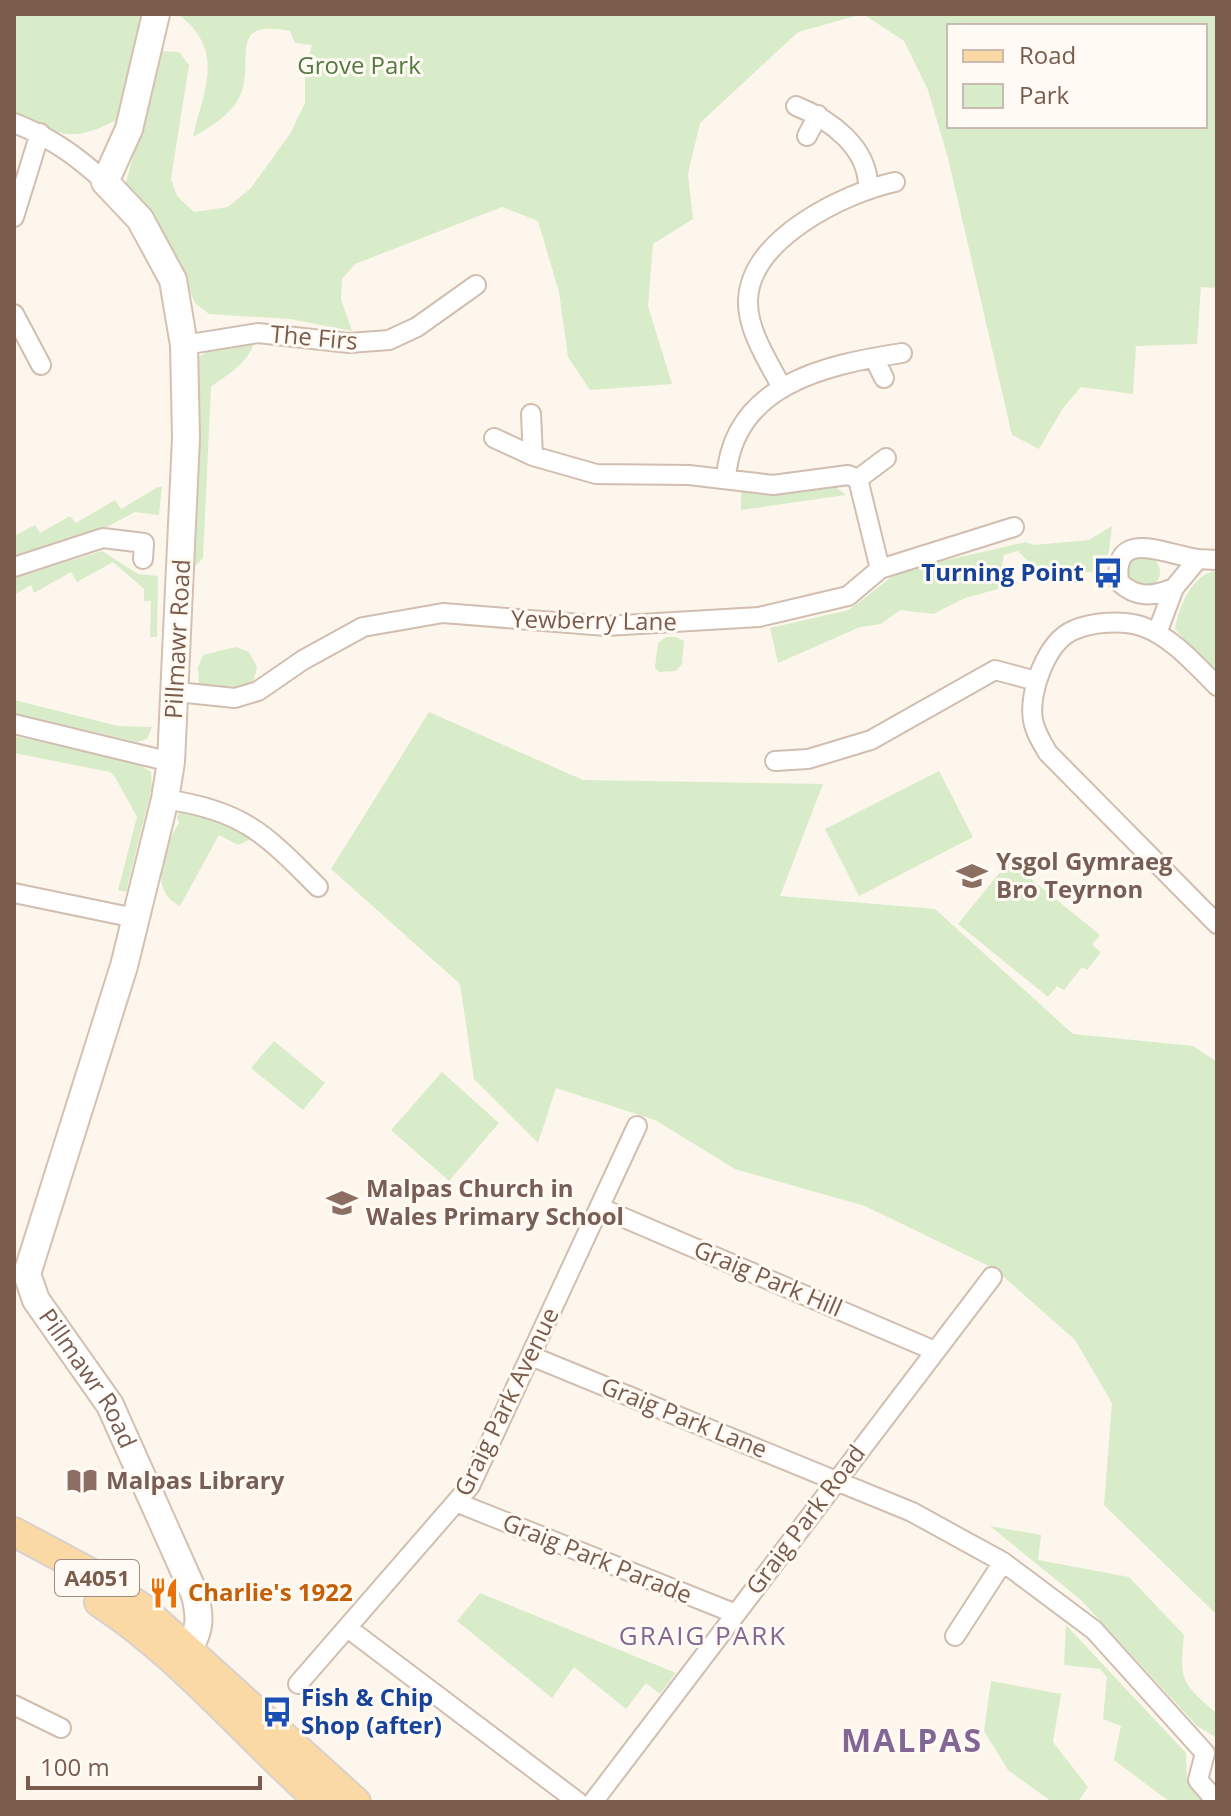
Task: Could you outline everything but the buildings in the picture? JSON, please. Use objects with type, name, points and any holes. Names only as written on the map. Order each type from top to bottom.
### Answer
[{"type":"main road","name":"A4051","points":[[14,1532],[87,1571],[356,1802]]},
{"type":"main road","name":"A4051","points":[[14,1554],[58,1576],[176,1647],[321,1802]]},
{"type":"street","points":[[14,123],[40,133],[73,153],[105,182],[129,129],[156,14]]},
{"type":"street","points":[[796,106],[818,115],[849,142],[869,175],[868,188]]},
{"type":"street","points":[[807,136],[818,115]]},
{"type":"street","points":[[14,217],[40,133]]},
{"type":"street","name":"Pillmawr Road","points":[[105,182],[140,219],[173,280],[184,345],[186,438],[177,692],[165,799],[97,1061],[20,1276],[110,1405],[195,1595],[200,1621],[176,1647]]},
{"type":"street","points":[[781,386],[750,317],[748,298],[757,271],[774,247],[797,226],[826,207],[868,188],[895,182]]},
{"type":"street","name":"The Firs","points":[[184,345],[258,333],[349,343],[389,340],[417,327],[476,285]]},
{"type":"street","points":[[14,314],[41,365]]},
{"type":"street","points":[[726,479],[728,452],[744,423],[769,394],[781,386],[830,368],[902,353]]},
{"type":"street","points":[[874,358],[884,378]]},
{"type":"street","points":[[531,414],[533,456]]},
{"type":"street","points":[[494,438],[533,456],[596,474],[726,479],[773,485],[836,475],[858,479],[886,458]]},
{"type":"street","points":[[858,479],[880,569]]},
{"type":"street","name":"Yewberry Lane","points":[[177,692],[235,698],[258,691],[303,660],[363,627],[443,613],[606,626],[759,617],[848,596],[880,569],[1014,527]]},
{"type":"street","points":[[14,567],[103,538],[144,543],[143,559]]},
{"type":"street","points":[[1174,588],[1159,594],[1130,592],[1119,582],[1117,565],[1125,552],[1135,549],[1158,548],[1178,556],[1217,560]]},
{"type":"street","points":[[1157,633],[1174,588],[1198,559]]},
{"type":"street","points":[[1217,686],[1157,633],[1128,623],[1072,630],[1051,653],[1036,681],[1033,719],[1048,753],[1217,924]]},
{"type":"street","points":[[775,761],[808,759],[871,740],[995,670],[1036,681]]},
{"type":"street","points":[[14,724],[171,762]]},
{"type":"street","points":[[165,799],[200,805],[248,823],[274,843],[318,887]]},
{"type":"street","points":[[14,893],[135,918]]},
{"type":"street","name":"Graig Park Avenue","points":[[298,1684],[349,1629],[470,1486],[637,1126]]},
{"type":"street","name":"Graig Park Hill","points":[[601,1208],[935,1351]]},
{"type":"street","name":"Graig Park Road","points":[[593,1802],[992,1277]]},
{"type":"street","name":"Graig Park Lane","points":[[531,1356],[912,1512],[1003,1562],[1061,1602],[1094,1630],[1211,1752]]},
{"type":"street","name":"Graig Park Parade","points":[[458,1503],[736,1614]]},
{"type":"street","points":[[955,1636],[1003,1562]]},
{"type":"street","points":[[349,1629],[578,1802]]},
{"type":"street","points":[[14,1705],[61,1728]]},
{"type":"street","points":[[1211,1752],[1198,1780],[1217,1802]]},
{"type":"green space","points":[[15,14],[144,14],[119,119],[87,132],[66,134],[14,115]]},
{"type":"green space","name":"Grove Park","points":[[178,14],[863,14],[798,32],[700,123],[688,174],[693,219],[653,244],[648,306],[672,384],[590,390],[568,357],[559,292],[538,221],[502,207],[355,264],[342,279],[341,299],[352,331],[290,319],[209,314],[195,303],[165,234],[125,185],[149,102],[159,51],[179,52],[189,65],[171,179],[177,196],[194,212],[228,207],[251,188],[290,134],[305,103],[305,71],[312,45],[295,43],[290,31],[258,30],[250,35],[239,99],[222,118],[193,137],[208,71],[207,56],[193,28]]},
{"type":"green space","points":[[863,14],[1217,14],[1217,288],[1201,287],[1197,344],[1136,346],[1133,394],[1081,387],[1063,408],[1039,449],[1012,435],[948,158],[928,90],[904,41]]},
{"type":"green space","points":[[250,340],[254,343],[247,357],[211,387],[203,558],[195,566],[190,562],[193,360],[220,345]]},
{"type":"green space","points":[[835,486],[846,495],[741,510],[741,490],[787,492]]},
{"type":"green space","points":[[162,487],[159,515],[135,512],[103,529],[14,555],[14,536],[35,525],[40,533],[70,516],[76,523],[115,500],[121,509]]},
{"type":"green space","points":[[1112,526],[1109,552],[1100,570],[1046,580],[1018,551],[1004,555],[998,589],[965,598],[933,614],[900,610],[881,624],[860,627],[778,663],[770,628],[849,610],[899,571],[1026,542],[1034,545],[1089,540]]},
{"type":"green space","points":[[102,551],[138,574],[158,576],[157,637],[150,637],[151,601],[144,601],[144,589],[113,562],[77,582],[71,572],[34,593],[31,585],[14,595],[14,578]]},
{"type":"green space","points":[[1144,556],[1156,560],[1160,572],[1156,584],[1144,588],[1132,584],[1128,572],[1132,560]]},
{"type":"green space","points":[[1217,571],[1217,675],[1175,629],[1188,592],[1201,578]]},
{"type":"green space","points":[[666,637],[684,641],[682,664],[676,671],[659,672],[655,668],[658,643]]},
{"type":"green space","points":[[236,647],[249,652],[257,667],[254,680],[232,692],[199,688],[198,667],[203,655]]},
{"type":"green space","points":[[14,700],[118,726],[152,727],[147,739],[137,742],[14,713]]},
{"type":"green space","points":[[429,712],[583,780],[823,784],[780,896],[935,909],[1073,1034],[1193,1046],[1217,1062],[1217,1615],[1104,1505],[1112,1403],[1075,1340],[995,1269],[865,1206],[735,1169],[655,1120],[556,1088],[538,1143],[474,1079],[460,984],[331,869]]},
{"type":"green space","points":[[14,736],[139,764],[151,772],[152,787],[126,892],[118,890],[137,817],[115,777],[110,772],[14,753]]},
{"type":"green space","points":[[939,771],[973,837],[859,896],[825,829]]},
{"type":"green space","points":[[181,809],[217,820],[253,838],[238,845],[219,835],[180,906],[170,899],[161,879],[164,855],[179,823],[177,817]]},
{"type":"green space","points":[[1009,861],[1100,935],[1092,945],[1101,952],[1087,970],[1082,967],[1064,990],[1057,986],[1048,997],[958,924]]},
{"type":"green space","points":[[274,1041],[325,1083],[303,1110],[251,1068]]},
{"type":"green space","points":[[442,1072],[499,1123],[449,1181],[391,1130]]},
{"type":"green space","points":[[990,1526],[1041,1535],[1038,1560],[1129,1577],[1184,1635],[1183,1673],[1190,1688],[1217,1714],[1217,1738],[1197,1726],[1081,1600]]},
{"type":"green space","points":[[480,1593],[676,1673],[660,1694],[646,1683],[626,1709],[574,1667],[552,1698],[457,1621]]},
{"type":"green space","points":[[1066,1625],[1186,1753],[1187,1780],[1203,1802],[1170,1802],[1114,1760],[1121,1726],[1103,1719],[1107,1677],[1100,1669],[1064,1665]]},
{"type":"green space","points":[[991,1681],[1061,1694],[1053,1742],[1088,1787],[1078,1802],[1052,1802],[1008,1770],[984,1731]]},
{"type":"place","name":"Turning Point","points":[[1108,573]]},
{"type":"place","name":"Ysgol Gymraeg Bro Teyrnon","points":[[972,876]]},
{"type":"place","name":"Malpas Church in Wales Primary School","points":[[342,1203]]},
{"type":"place","name":"Malpas Library","points":[[82,1481]]},
{"type":"place","name":"Charlie's 1922","points":[[164,1593]]},
{"type":"place","name":"Fish & Chip Shop (after)","points":[[277,1712]]},
{"type":"district","name":"GRAIG PARK","points":[[703,1636]]},
{"type":"district","name":"MALPAS","points":[[912,1741]]}]
